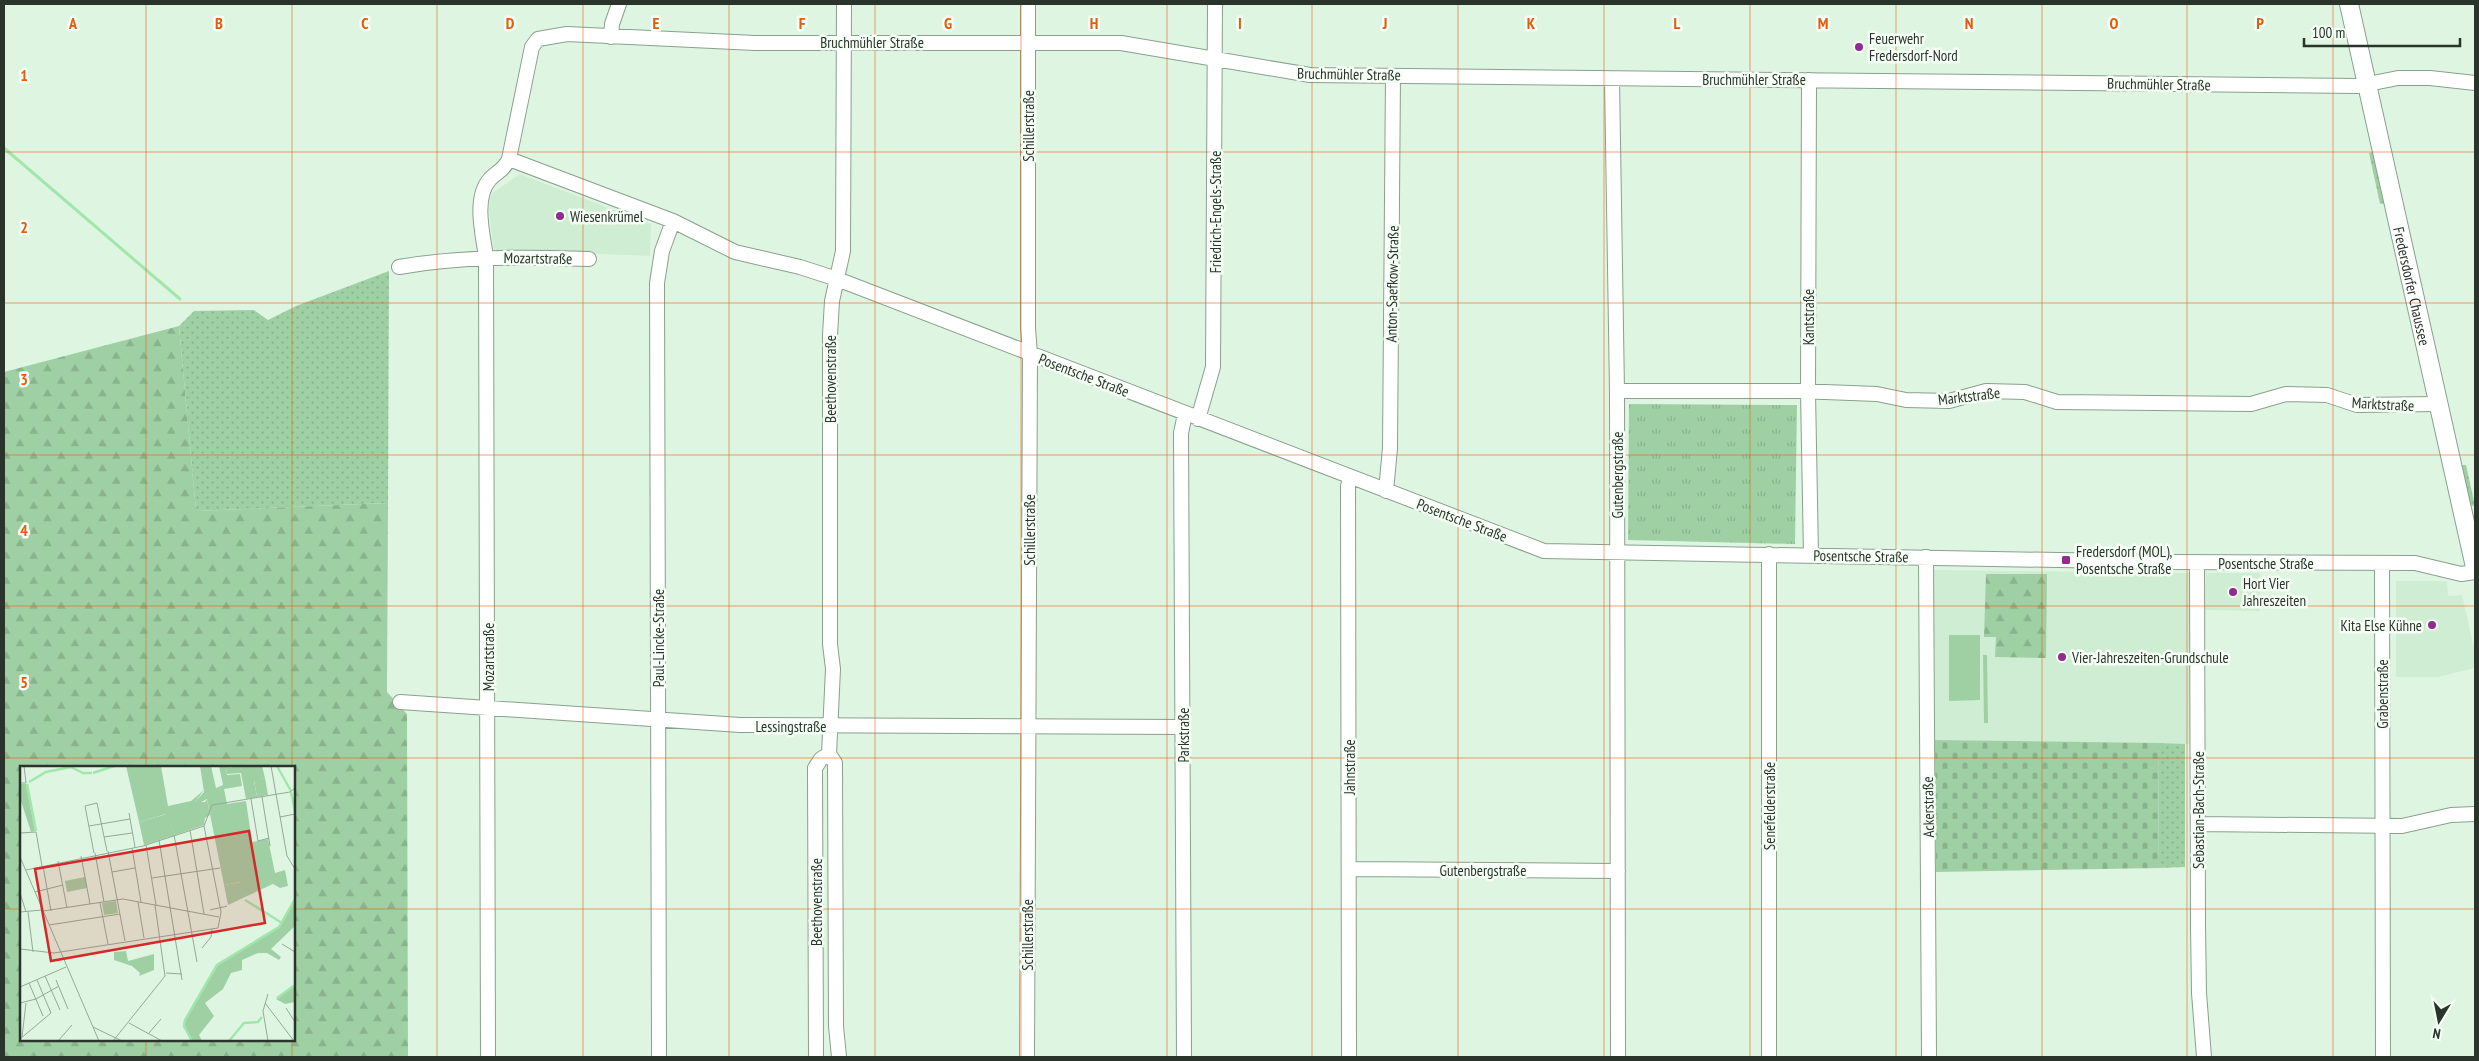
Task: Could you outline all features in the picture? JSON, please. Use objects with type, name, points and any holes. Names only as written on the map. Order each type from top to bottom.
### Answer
[{"type":"main road","name":"Fredersdorfer Chaussee","points":[[2349,4],[2475,567]]},
{"type":"street","points":[[611,37],[619,4]]},
{"type":"street","name":"Beethovenstraße","points":[[839,1057],[836,1026],[835,763],[829,754],[833,668],[830,644],[830,335],[832,301],[843,251],[844,4]]},
{"type":"street","name":"Schillerstraße","points":[[1027,1057],[1030,354],[1028,308],[1028,4]]},
{"type":"street","name":"Friedrich-Engels-Straße","points":[[1192,416],[1213,367],[1215,4]]},
{"type":"street","name":"Bruchmühler Straße","points":[[509,159],[532,47],[538,38],[567,34],[755,44],[844,42],[1121,43],[1215,58],[1293,74],[2358,86],[2398,78],[2430,78],[2475,83]]},
{"type":"street","name":"Anton-Saefkow-Straße","points":[[1386,491],[1390,448],[1393,76]]},
{"type":"street","name":"Gutenbergstraße","points":[[1612,78],[1617,391],[1618,1057]]},
{"type":"street","name":"Kantstraße","points":[[1809,80],[1808,392],[1811,555]]},
{"type":"street","points":[[486,257],[482,227],[484,188],[490,179],[507,166],[509,159]]},
{"type":"street","name":"Posentsche Straße","points":[[509,159],[672,221],[735,252],[800,266],[1544,551],[2197,563],[2382,563],[2415,564],[2461,574],[2475,572]]},
{"type":"street","name":"Paul-Lincke-Straße","points":[[659,1057],[657,283],[662,251],[672,221]]},
{"type":"street","name":"Mozartstraße","points":[[399,267],[432,261],[486,257],[589,259]]},
{"type":"street","name":"Mozartstraße","points":[[486,257],[488,1057]]},
{"type":"street","name":"Marktstraße","points":[[1617,391],[1878,394],[1906,400],[1949,401],[1978,392],[2025,392],[2057,402],[2252,404],[2286,394],[2328,395],[2357,405],[2437,404]]},
{"type":"street","name":"Parkstraße","points":[[1184,1057],[1181,434],[1192,416]]},
{"type":"street","name":"Jahnstraße","points":[[1349,1057],[1348,486],[1351,477]]},
{"type":"street","name":"Senefelderstraße","points":[[1769,554],[1770,1057]]},
{"type":"street","name":"Ackerstraße","points":[[1926,558],[1929,1057]]},
{"type":"street","name":"Sebastian-Bach-Straße","points":[[2197,563],[2199,993],[2204,1057]]},
{"type":"street","name":"Grabenstraße","points":[[2382,563],[2383,1057]]},
{"type":"street","name":"Lessingstraße","points":[[400,702],[740,725],[1183,726]]},
{"type":"street","name":"Beethovenstraße","points":[[816,1057],[815,768],[821,759],[829,754]]},
{"type":"street","points":[[2198,824],[2402,826],[2451,816],[2475,814]]},
{"type":"street","name":"Gutenbergstraße","points":[[1349,869],[1618,871]]},
{"type":"shaded area","name":"Wiesenkrümel","points":[[520,174],[651,224],[650,256],[528,251],[494,253],[489,209],[491,194]]},
{"type":"shaded area","name":"Vier-Jahreszeiten-Grundschule","points":[[1934,570],[2190,573],[2190,744],[1935,740]]},
{"type":"shaded area","name":"Hort Vier Jahreszeiten","points":[[2206,573],[2260,573],[2260,611],[2205,610]]},
{"type":"shaded area","name":"Kita Else Kühne","points":[[2396,581],[2447,581],[2448,596],[2462,595],[2475,653],[2475,668],[2438,677],[2396,677]]},
{"type":"green space","points":[[2369,153],[2377,153],[2385,203],[2380,204]]},
{"type":"green space","points":[[389,271],[388,503],[196,511],[179,326],[194,311],[254,310],[268,320],[296,306]]},
{"type":"green space","points":[[179,326],[196,511],[388,503],[387,692],[407,714],[408,1057],[4,1057],[4,372]]},
{"type":"green space","points":[[1629,404],[1797,405],[1795,544],[1628,540]]},
{"type":"green space","points":[[2461,465],[2466,465],[2475,506],[2466,505]]},
{"type":"green space","points":[[1986,574],[2047,574],[2046,658],[1995,657],[1996,637],[1984,637]]},
{"type":"green space","points":[[1949,635],[1980,635],[1980,700],[1949,701]]},
{"type":"green space","points":[[1983,655],[1987,655],[1988,723],[1984,723]]},
{"type":"green space","points":[[1935,740],[2158,743],[2159,868],[1936,872]]},
{"type":"green space","points":[[2158,743],[2185,744],[2185,867],[2159,868]]},
{"type":"waterway","points":[[4,148],[180,299]]},
{"type":"place","name":"Feuerwehr Fredersdorf-Nord","points":[[1859,47]]},
{"type":"place","name":"Wiesenkrümel","points":[[560,216]]},
{"type":"place","name":"Fredersdorf (MOL), Posentsche Straße","points":[[2066,560]]},
{"type":"place","name":"Hort Vier Jahreszeiten","points":[[2233,592]]},
{"type":"place","name":"Kita Else Kühne","points":[[2432,625]]},
{"type":"place","name":"Vier-Jahreszeiten-Grundschule","points":[[2062,657]]}]
